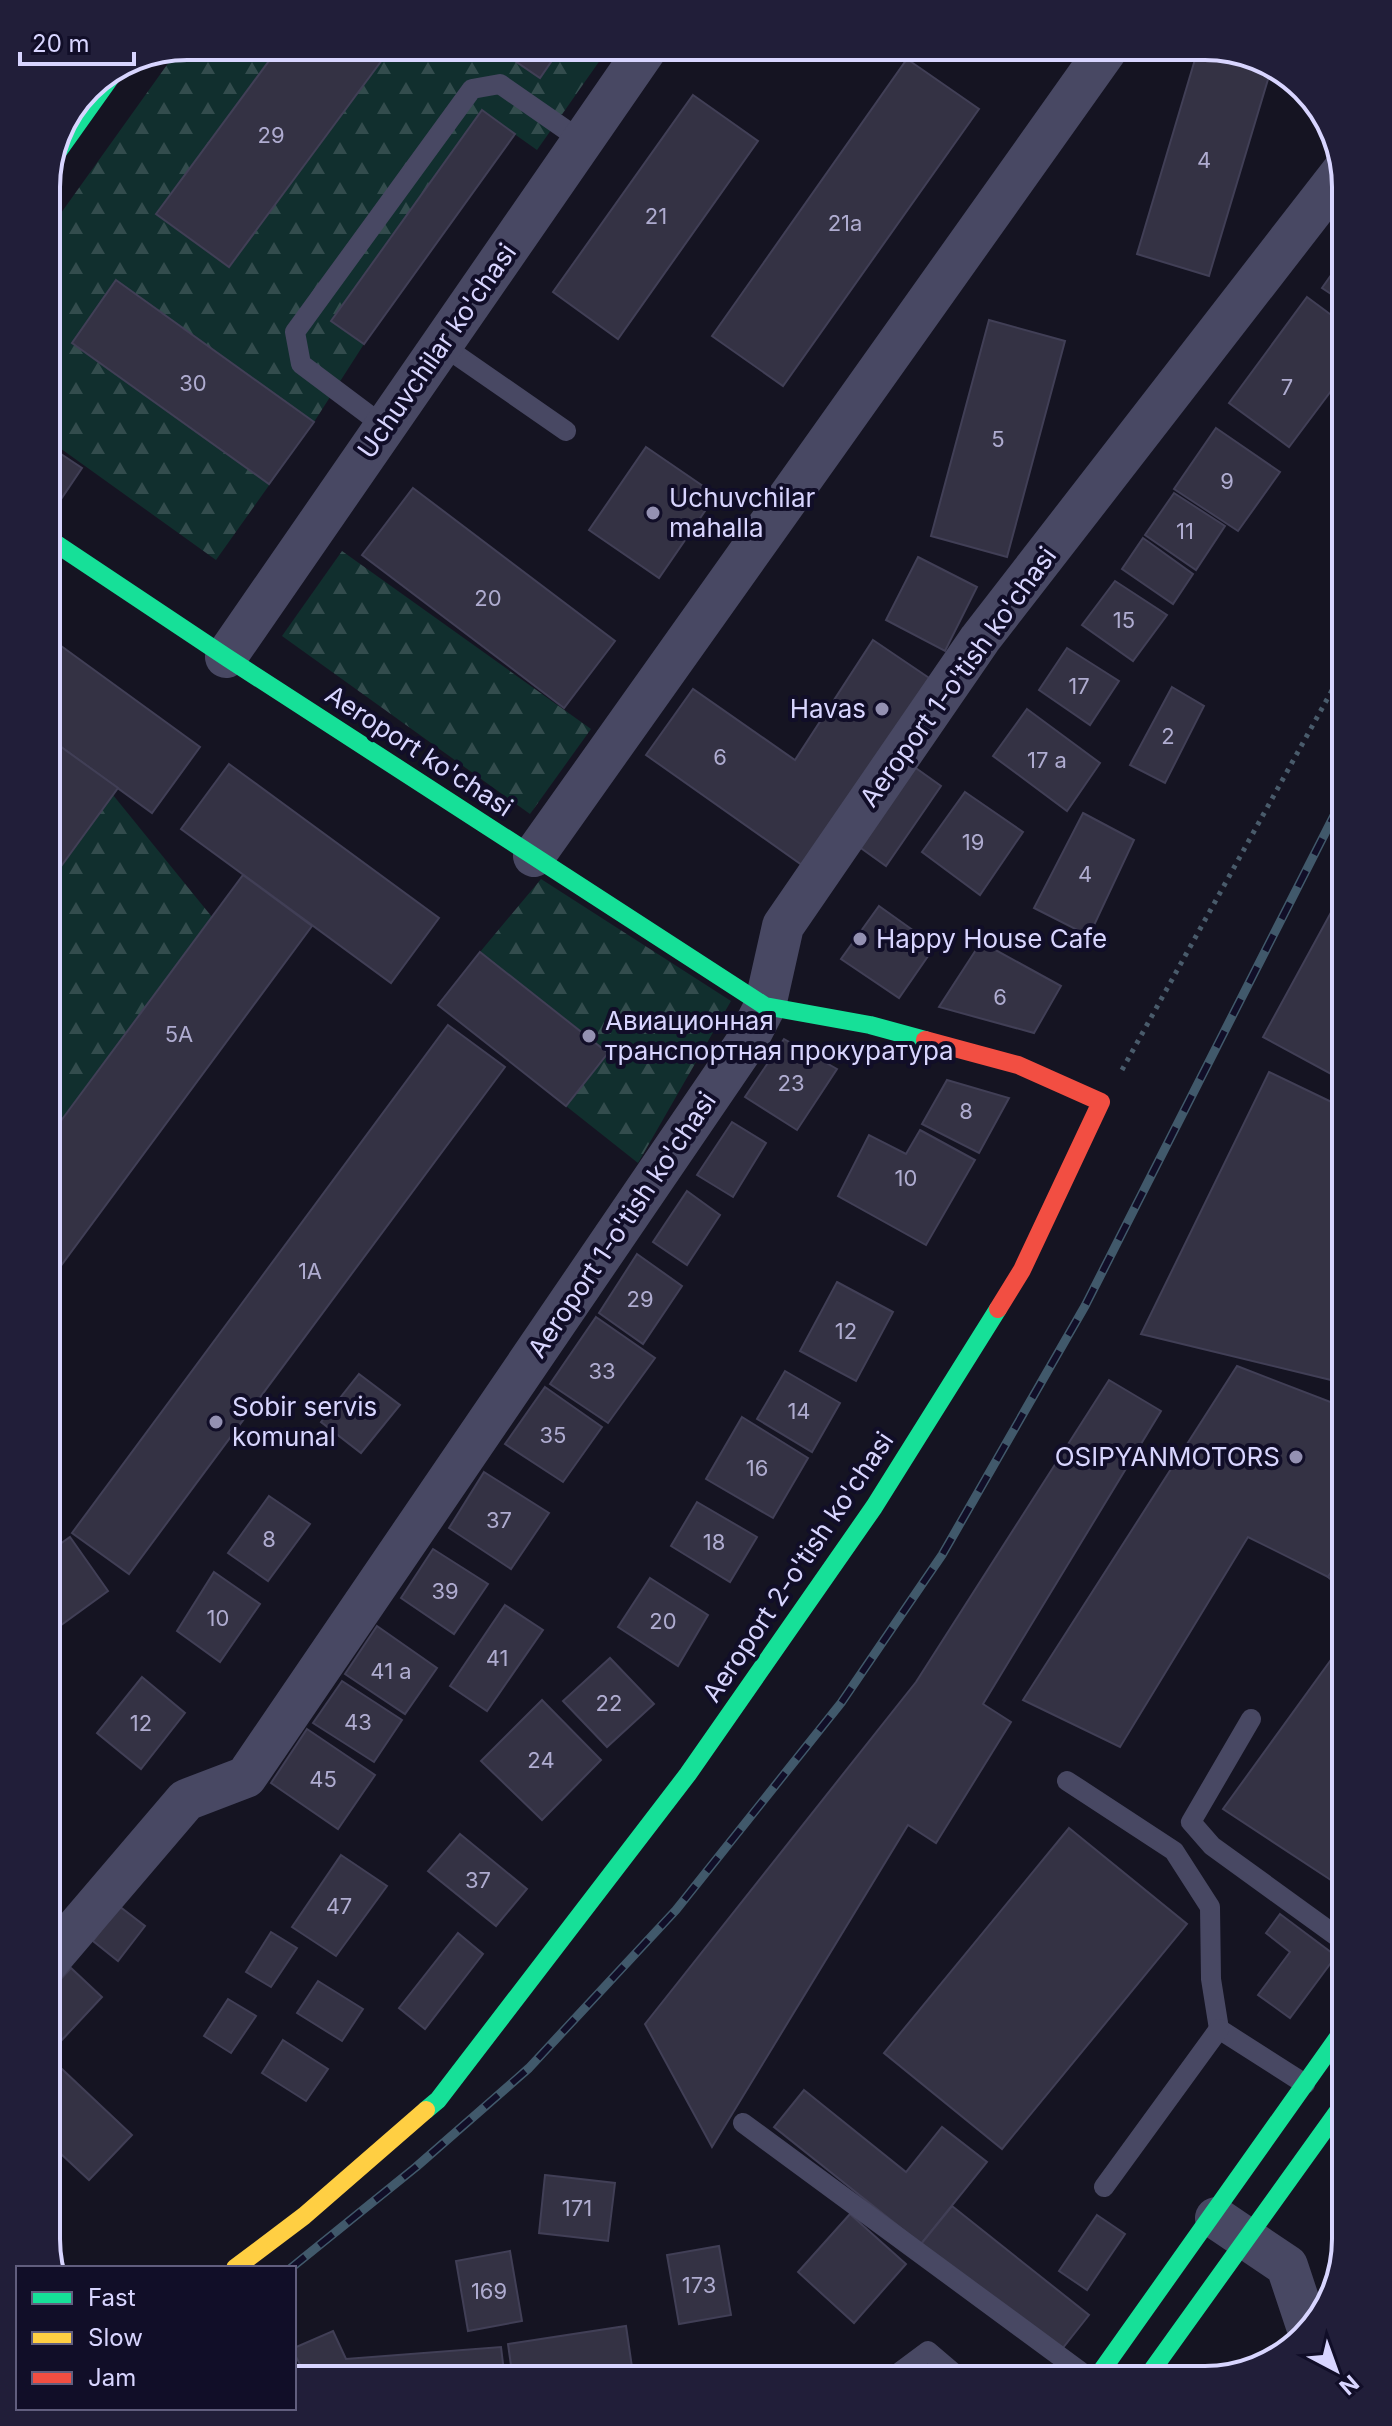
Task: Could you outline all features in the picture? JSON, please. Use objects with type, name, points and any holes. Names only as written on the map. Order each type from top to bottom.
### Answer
[{"type":"street","name":"Uchuvchilar ko'chasi","points":[[226,657],[638,60]]},
{"type":"street","points":[[534,856],[1099,60]]},
{"type":"street","points":[[76,126],[92,104]]},
{"type":"street","name":"Aeroport 1-o'tish ko'chasi","points":[[60,1948],[186,1800],[246,1777],[746,1043],[765,1006],[783,926],[962,665],[1332,185]]},
{"type":"street","name":"Aeroport ko'chasi","points":[[60,546],[765,1006]]},
{"type":"street","points":[[765,1006],[870,1025],[1018,1065],[1101,1102]]},
{"type":"street","name":"Aeroport 2-o'tish ko'chasi","points":[[238,2266],[304,2216],[438,2100],[688,1774],[874,1507],[1022,1270],[1101,1102]]},
{"type":"street","points":[[1103,2366],[1332,2046]]},
{"type":"street","points":[[1155,2366],[1332,2120]]},
{"type":"street","points":[[1212,2215],[1287,2266],[1304,2318]]},
{"type":"lane","points":[[385,427],[301,364],[295,332],[472,89],[500,84],[582,141]]},
{"type":"lane","points":[[442,345],[566,431]]},
{"type":"lane","points":[[1251,1719],[1191,1822],[1212,1846],[1332,1933]]},
{"type":"lane","points":[[1067,1781],[1174,1851],[1210,1907],[1211,1979],[1219,2029],[1104,2187]]},
{"type":"lane","points":[[1219,2029],[1305,2084]]},
{"type":"lane","points":[[743,2123],[1074,2366]]},
{"type":"lane","points":[[908,2366],[928,2351],[946,2366]]},
{"type":"path","points":[[1101,1102],[1124,1067],[1332,690]]},
{"type":"green space","points":[[600,60],[537,150],[482,111],[331,320],[364,344],[314,422],[216,560],[60,448],[60,214],[169,61]]},
{"type":"green space","points":[[342,551],[591,729],[530,814],[282,636]]},
{"type":"green space","points":[[113,795],[212,917],[60,1122],[60,868]]},
{"type":"green space","points":[[541,879],[731,1001],[638,1163],[566,1106],[608,1052],[480,952]]},
{"type":"building","points":[[270,60],[382,60],[229,267],[156,214]]},
{"type":"building","points":[[514,60],[552,60],[540,78]]},
{"type":"building","points":[[906,60],[979,109],[783,386],[712,336]]},
{"type":"building","points":[[1195,60],[1230,62],[1269,77],[1209,276],[1137,254]]},
{"type":"building","points":[[693,95],[758,141],[618,339],[553,292]]},
{"type":"building","points":[[482,110],[515,134],[364,344],[331,321]]},
{"type":"building","points":[[1332,274],[1332,295],[1322,288]]},
{"type":"building","points":[[116,280],[314,422],[269,484],[72,343]]},
{"type":"building","points":[[1307,297],[1332,316],[1332,390],[1289,447],[1229,403]]},
{"type":"building","points":[[989,320],[1065,341],[1007,557],[931,536]]},
{"type":"building","points":[[1216,428],[1280,472],[1238,531],[1174,489]]},
{"type":"building","name":"Uchuvchilar mahalla","points":[[646,447],[716,495],[659,578],[589,530]]},
{"type":"building","points":[[60,453],[82,468],[60,501]]},
{"type":"building","points":[[413,488],[615,641],[564,708],[362,555]]},
{"type":"building","points":[[1174,493],[1225,526],[1196,570],[1145,535]]},
{"type":"building","points":[[1143,538],[1193,574],[1173,604],[1122,569]]},
{"type":"building","points":[[918,557],[977,587],[945,651],[886,620]]},
{"type":"building","points":[[1115,581],[1167,615],[1133,661],[1082,625]]},
{"type":"building","points":[[873,640],[938,684],[809,870],[646,755],[693,689],[795,760]]},
{"type":"building","points":[[60,645],[200,747],[152,813],[60,746]]},
{"type":"building","points":[[1067,648],[1119,681],[1090,725],[1039,690]]},
{"type":"building","points":[[1172,687],[1204,706],[1165,783],[1130,765]]},
{"type":"building","points":[[1027,709],[1100,763],[1067,811],[993,756]]},
{"type":"building","points":[[60,746],[118,788],[60,868]]},
{"type":"building","points":[[229,764],[439,918],[391,983],[181,829]]},
{"type":"building","points":[[913,766],[941,786],[886,866],[858,846]]},
{"type":"building","points":[[965,792],[1023,832],[980,895],[922,852]]},
{"type":"building","points":[[1083,813],[1134,840],[1089,936],[1034,908]]},
{"type":"building","points":[[243,875],[312,926],[60,1267],[60,1122]]},
{"type":"building","points":[[879,906],[935,946],[899,998],[841,959]]},
{"type":"building","points":[[1332,911],[1332,1074],[1263,1037]]},
{"type":"building","points":[[981,942],[1061,986],[1034,1033],[939,1007]]},
{"type":"building","points":[[480,952],[608,1053],[566,1106],[438,1005]]},
{"type":"building","points":[[448,1025],[505,1067],[129,1574],[72,1533]]},
{"type":"building","points":[[784,1039],[837,1069],[797,1130],[745,1097]]},
{"type":"building","points":[[1269,1072],[1332,1102],[1331,1380],[1141,1334]]},
{"type":"building","points":[[947,1080],[1009,1098],[979,1153],[922,1124]]},
{"type":"building","points":[[732,1122],[766,1143],[733,1197],[697,1175]]},
{"type":"building","points":[[920,1130],[975,1160],[926,1245],[838,1196],[869,1135],[906,1154]]},
{"type":"building","points":[[687,1191],[720,1215],[687,1265],[653,1242]]},
{"type":"building","points":[[637,1254],[682,1286],[643,1344],[599,1313]]},
{"type":"building","points":[[837,1282],[893,1312],[856,1381],[800,1351]]},
{"type":"building","points":[[596,1317],[655,1358],[608,1423],[550,1384]]},
{"type":"building","points":[[1237,1366],[1332,1403],[1332,1571],[1328,1577],[1248,1537],[1120,1747],[1023,1700]]},
{"type":"building","points":[[785,1371],[840,1403],[812,1452],[757,1419]]},
{"type":"building","points":[[359,1374],[400,1405],[361,1453],[321,1422]]},
{"type":"building","points":[[1109,1380],[1161,1411],[983,1704],[1011,1722],[936,1843],[908,1825],[712,2147],[645,2024],[916,1682]]},
{"type":"building","points":[[545,1387],[602,1427],[563,1482],[505,1444]]},
{"type":"building","points":[[742,1417],[808,1458],[773,1518],[706,1479]]},
{"type":"building","points":[[484,1472],[549,1513],[511,1569],[449,1528]]},
{"type":"building","points":[[269,1496],[310,1524],[268,1581],[228,1553]]},
{"type":"building","points":[[697,1502],[757,1537],[730,1582],[671,1546]]},
{"type":"building","points":[[70,1537],[108,1591],[60,1626],[60,1544]]},
{"type":"building","points":[[433,1549],[488,1584],[454,1634],[401,1598]]},
{"type":"building","points":[[214,1572],[260,1604],[220,1662],[177,1631]]},
{"type":"building","points":[[650,1578],[708,1615],[678,1666],[618,1627]]},
{"type":"building","points":[[505,1605],[543,1630],[487,1711],[450,1686]]},
{"type":"building","points":[[377,1626],[437,1668],[405,1714],[345,1674]]},
{"type":"building","points":[[610,1658],[654,1704],[607,1747],[563,1701]]},
{"type":"building","points":[[1332,1658],[1332,1881],[1223,1809]]},
{"type":"building","points":[[142,1677],[185,1713],[141,1769],[97,1733]]},
{"type":"building","points":[[342,1681],[402,1720],[374,1762],[313,1723]]},
{"type":"building","points":[[542,1700],[601,1760],[542,1820],[481,1761]]},
{"type":"building","points":[[307,1729],[375,1775],[338,1829],[271,1783]]},
{"type":"building","points":[[1069,1828],[1187,1924],[1002,2149],[884,2053]]},
{"type":"building","points":[[460,1834],[527,1889],[496,1926],[428,1871]]},
{"type":"building","points":[[341,1855],[387,1886],[336,1956],[292,1927]]},
{"type":"building","points":[[119,1906],[145,1926],[118,1961],[93,1941]]},
{"type":"building","points":[[1280,1914],[1332,1953],[1332,1961],[1290,2018],[1258,1995],[1290,1952],[1266,1933]]},
{"type":"building","points":[[271,1932],[297,1948],[271,1987],[246,1972]]},
{"type":"building","points":[[458,1933],[483,1954],[425,2029],[399,2008]]},
{"type":"building","points":[[71,1968],[102,1997],[60,2042],[60,1980]]},
{"type":"building","points":[[318,1981],[363,2009],[342,2041],[297,2013]]},
{"type":"building","points":[[228,1999],[256,2016],[231,2053],[204,2036]]},
{"type":"building","points":[[283,2040],[328,2069],[306,2101],[262,2073]]},
{"type":"building","points":[[60,2067],[132,2135],[89,2180],[60,2153]]},
{"type":"building","points":[[804,2090],[906,2172],[942,2127],[987,2162],[921,2244],[774,2127]]},
{"type":"building","points":[[545,2175],[615,2183],[608,2241],[539,2233]]},
{"type":"building","points":[[952,2206],[1089,2315],[1058,2354],[921,2244]]},
{"type":"building","points":[[850,2214],[906,2264],[854,2323],[798,2272]]},
{"type":"building","points":[[1097,2215],[1125,2234],[1087,2290],[1059,2271]]},
{"type":"building","points":[[719,2246],[731,2315],[679,2324],[667,2255]]},
{"type":"building","points":[[510,2251],[522,2321],[468,2331],[456,2261]]},
{"type":"building","points":[[626,2326],[632,2366],[511,2366],[508,2344]]},
{"type":"building","points":[[333,2331],[346,2359],[501,2347],[503,2366],[301,2366],[296,2347]]},
{"type":"railway","points":[[293,2266],[416,2167],[529,2068],[676,1910],[841,1703],[942,1555],[1085,1306],[1332,820]]},
{"type":"traffic: fast","points":[[76,126],[92,104]]},
{"type":"traffic: fast","points":[[60,546],[765,1006],[870,1025],[925,1040]]},
{"type":"traffic: fast","points":[[426,2110],[438,2100],[688,1774],[874,1507],[998,1309]]},
{"type":"traffic: fast","points":[[1105,2366],[1332,2046]]},
{"type":"traffic: fast","points":[[1155,2366],[1332,2120]]},
{"type":"traffic: slow","points":[[238,2266],[304,2216],[426,2110]]},
{"type":"traffic: jam","points":[[925,1040],[1018,1065],[1101,1102],[1022,1270],[998,1309]]},
{"type":"place","name":"Uchuvchilar mahalla","points":[[653,513]]},
{"type":"place","name":"Havas","points":[[882,709]]},
{"type":"place","name":"Happy House Cafe","points":[[860,939]]},
{"type":"place","name":"Авиационная транспортная прокуратура","points":[[589,1036]]},
{"type":"place","name":"Sobir servis komunal","points":[[216,1422]]},
{"type":"place","name":"OSIPYANMOTORS","points":[[1296,1457]]}]
